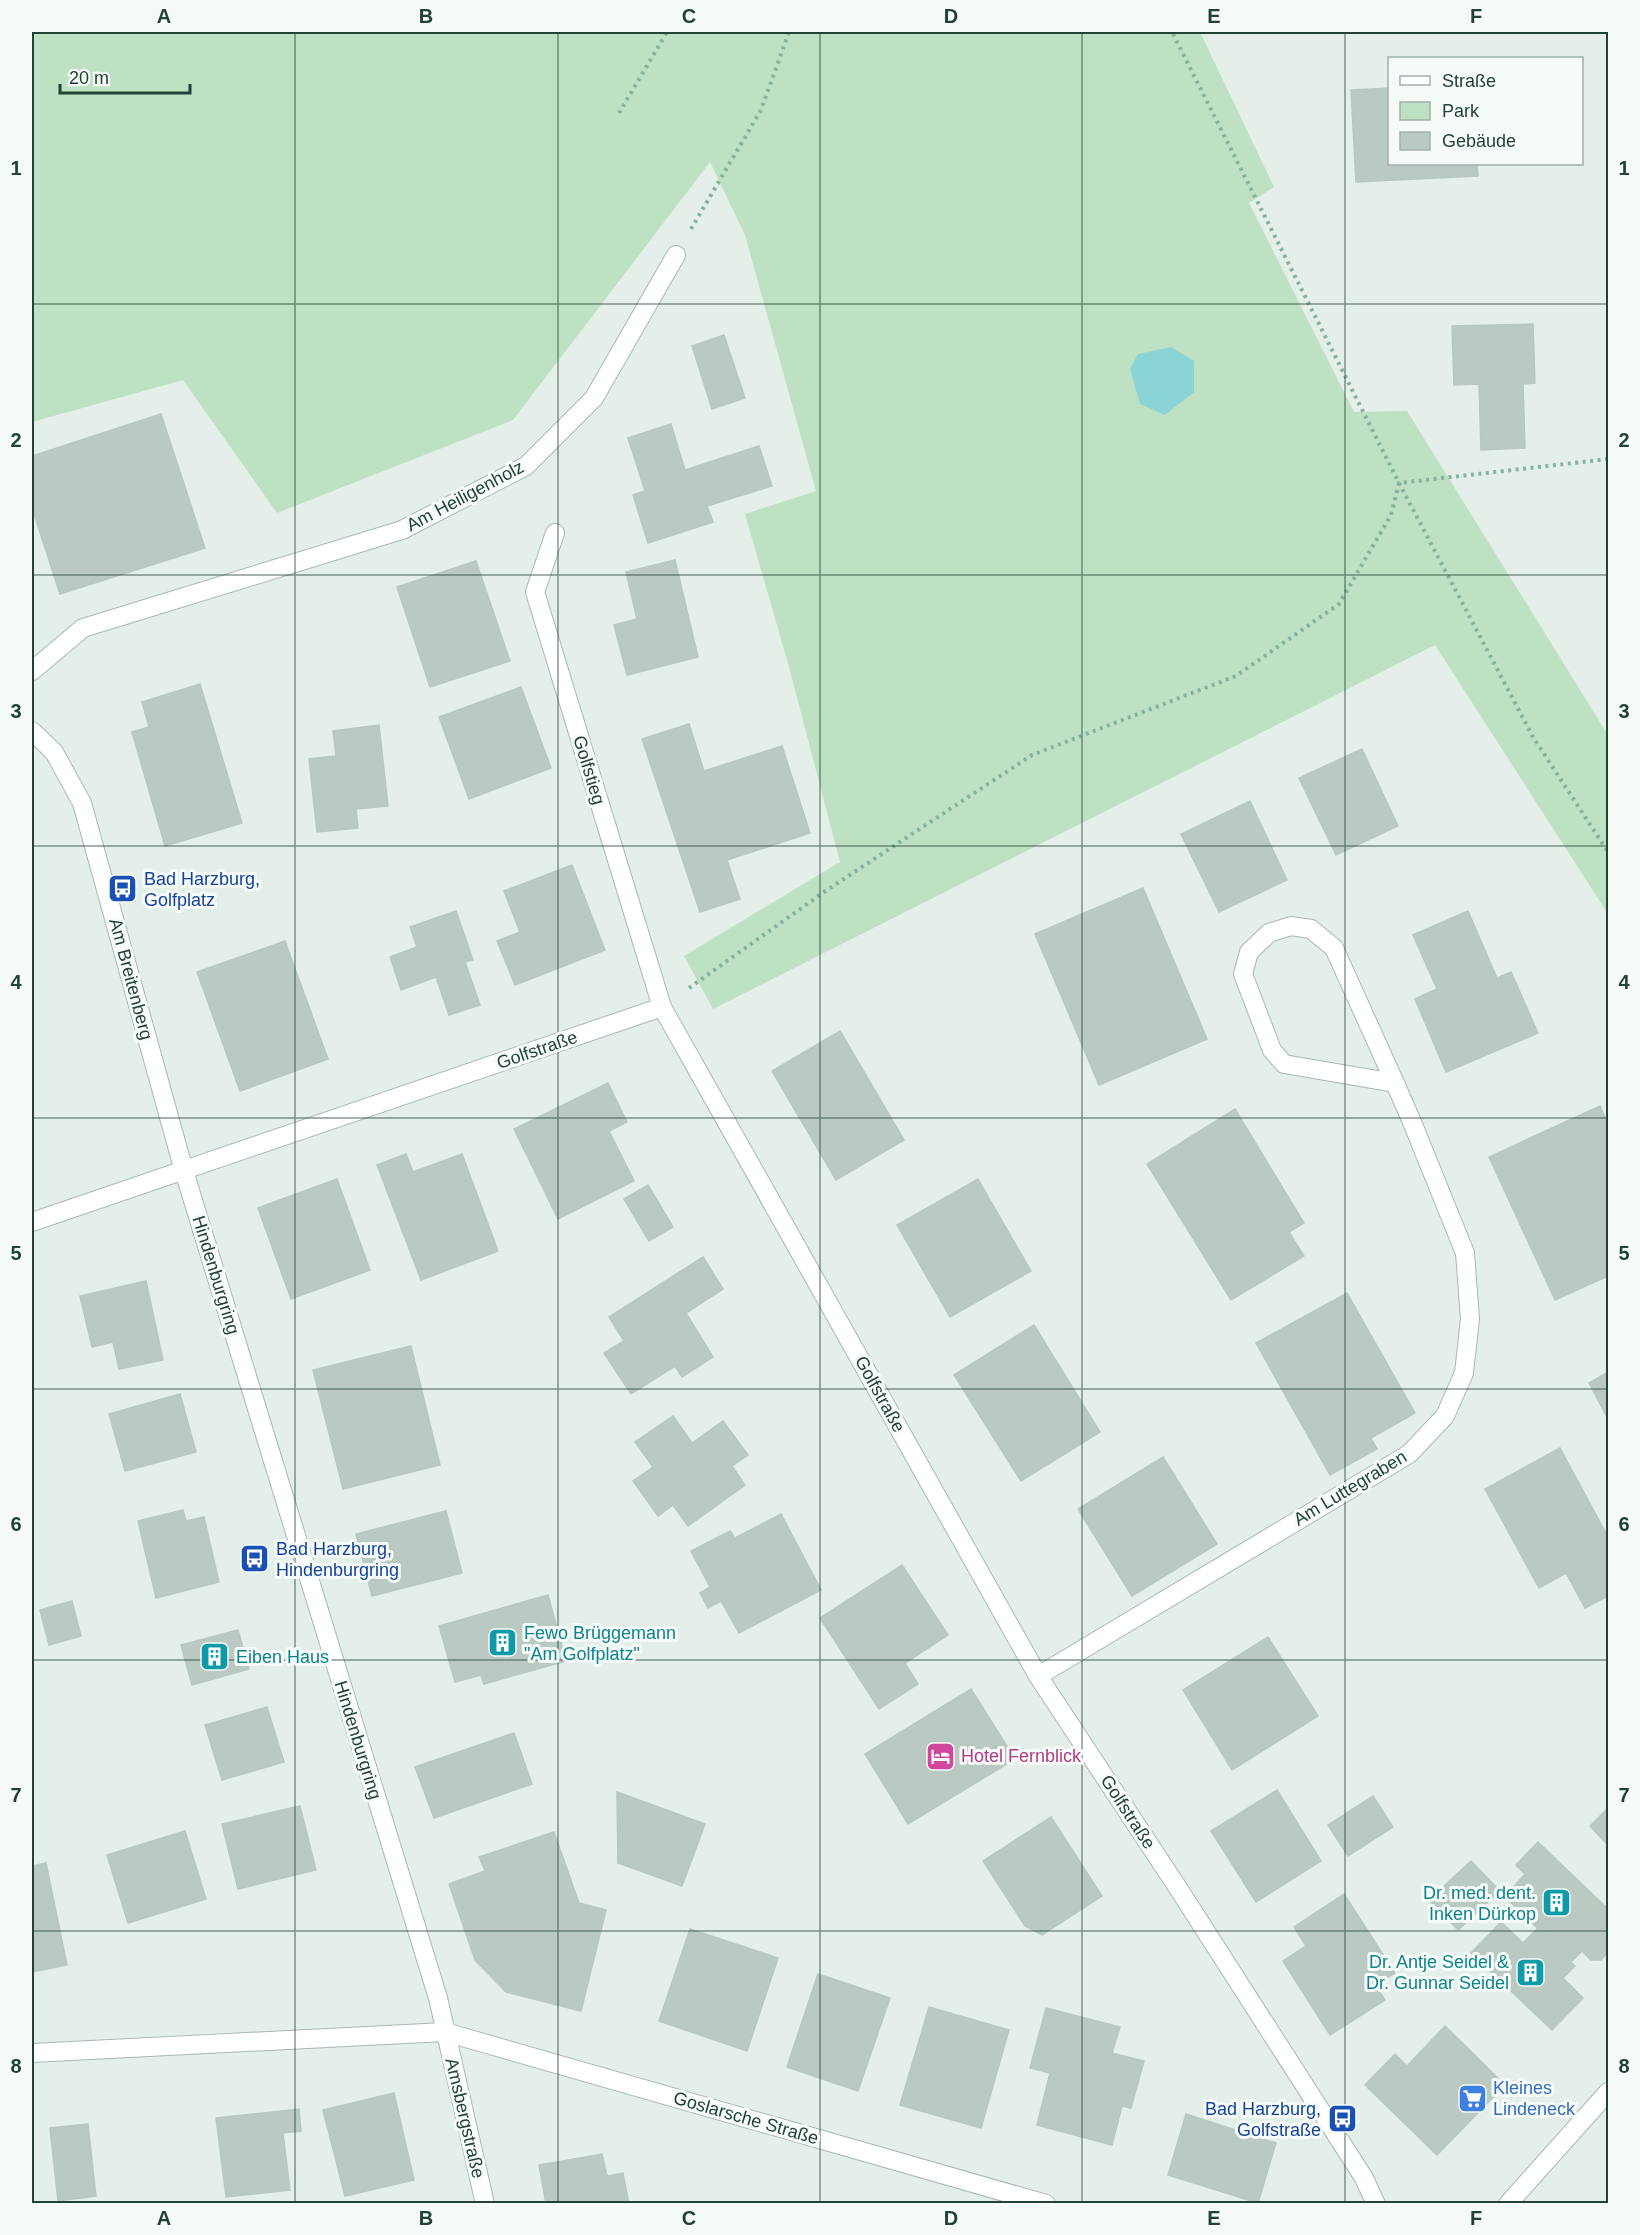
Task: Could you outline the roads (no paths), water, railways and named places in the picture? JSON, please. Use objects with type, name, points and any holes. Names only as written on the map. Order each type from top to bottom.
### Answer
[{"type":"street","name":"Am Heiligenholz","points":[[32,671],[83,628],[402,530],[526,465],[594,398],[676,255]]},
{"type":"street","name":"Golfstieg","points":[[555,533],[535,592],[662,1007]]},
{"type":"street","name":"Am Breitenberg","points":[[32,731],[54,752],[82,803],[184,1171]]},
{"type":"street","name":"Am Luttegraben","points":[[1038,1676],[1409,1454],[1445,1416],[1464,1373],[1470,1319],[1464,1253],[1395,1083],[1334,948],[1311,929],[1291,926],[1269,933],[1249,952],[1243,974],[1272,1050],[1284,1064],[1395,1083]]},
{"type":"street","name":"Golfstraße","points":[[184,1171],[662,1007],[1038,1676],[1178,1888],[1364,2178],[1376,2204]]},
{"type":"street","points":[[32,1222],[184,1171]]},
{"type":"street","name":"Hindenburgring","points":[[184,1171],[435,1987],[445,2032]]},
{"type":"street","points":[[32,2053],[445,2032]]},
{"type":"street","name":"Amsbergstraße","points":[[445,2032],[485,2204]]},
{"type":"street","name":"Goslarsche Straße","points":[[445,2032],[1046,2204]]},
{"type":"street","points":[[1508,2204],[1608,2092]]},
{"type":"water","points":[[1171,347],[1194,361],[1194,392],[1165,415],[1140,404],[1130,369],[1138,354]]},
{"type":"place","name":"Bad Harzburg, Golfplatz","points":[[123,889]]},
{"type":"place","name":"Bad Harzburg, Hindenburgring","points":[[255,1559]]},
{"type":"place","name":"Fewo Brüggemann \"Am Golfplatz\"","points":[[503,1643]]},
{"type":"place","name":"Eiben Haus","points":[[215,1657]]},
{"type":"place","name":"Hotel Fernblick","points":[[940,1756]]},
{"type":"place","name":"Dr. med. dent. Inken Dürkop","points":[[1557,1903]]},
{"type":"place","name":"Dr. Antje Seidel & Dr. Gunnar Seidel","points":[[1530,1972]]},
{"type":"place","name":"Kleines Lindeneck","points":[[1472,2098]]},
{"type":"place","name":"Bad Harzburg, Golfstraße","points":[[1342,2119]]}]
